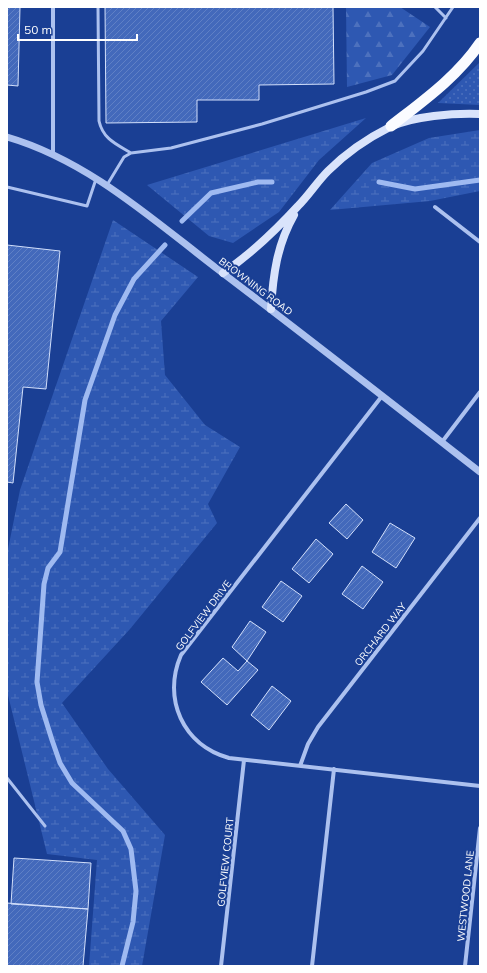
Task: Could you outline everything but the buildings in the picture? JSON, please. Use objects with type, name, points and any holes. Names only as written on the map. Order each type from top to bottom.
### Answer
[{"type":"highway","points":[[391,126],[451,78],[480,43]]},
{"type":"main road","points":[[223,273],[254,250],[299,206],[329,171],[342,159],[391,126],[455,114],[480,114]]},
{"type":"main road","points":[[271,309],[273,277],[278,252],[282,239],[299,206]]},
{"type":"street","points":[[53,7],[53,154]]},
{"type":"street","name":"BROWNING ROAD","points":[[7,137],[53,154],[107,185],[271,309],[480,472]]},
{"type":"street","points":[[435,207],[480,242]]},
{"type":"street","points":[[442,442],[480,392]]},
{"type":"street","name":"GOLFVIEW DRIVE","points":[[382,396],[187,647],[177,664],[174,687],[177,710],[187,730],[211,752],[229,758],[480,786]]},
{"type":"street","name":"ORCHARD WAY","points":[[300,766],[308,744],[318,727],[480,518]]},
{"type":"street","name":"GOLFVIEW COURT","points":[[221,966],[244,760]]},
{"type":"street","points":[[312,966],[334,769]]},
{"type":"street","name":"WESTWOOD LANE","points":[[465,966],[480,828]]},
{"type":"lane","points":[[98,7],[99,121],[101,132],[113,142],[131,153]]},
{"type":"lane","points":[[435,7],[446,18]]},
{"type":"lane","points":[[107,185],[124,157],[131,153],[171,148],[262,124],[366,92],[395,81],[423,51],[453,7]]},
{"type":"lane","points":[[7,187],[87,206],[96,178]]},
{"type":"lane","points":[[7,778],[45,826]]},
{"type":"green space","points":[[346,7],[400,7],[430,27],[392,75],[347,87]]},
{"type":"green space","points":[[480,62],[480,105],[438,103]]},
{"type":"green space","points":[[366,118],[319,160],[279,212],[233,243],[209,236],[147,185]]},
{"type":"green space","points":[[480,130],[480,191],[430,201],[330,210],[372,163],[429,138]]},
{"type":"green space","points":[[113,220],[198,277],[161,321],[165,375],[205,425],[240,447],[208,504],[217,523],[130,629],[62,703],[108,769],[165,835],[142,966],[89,966],[97,860],[47,854],[7,691],[7,554],[20,490]]},
{"type":"waterway","points":[[379,182],[415,189],[480,180]]},
{"type":"waterway","points":[[182,221],[211,193],[258,182],[272,182]]},
{"type":"waterway","points":[[122,966],[133,922],[136,891],[131,849],[123,831],[72,783],[60,763],[41,705],[37,682],[44,584],[48,568],[60,552],[85,400],[115,315],[134,279],[165,245]]}]
